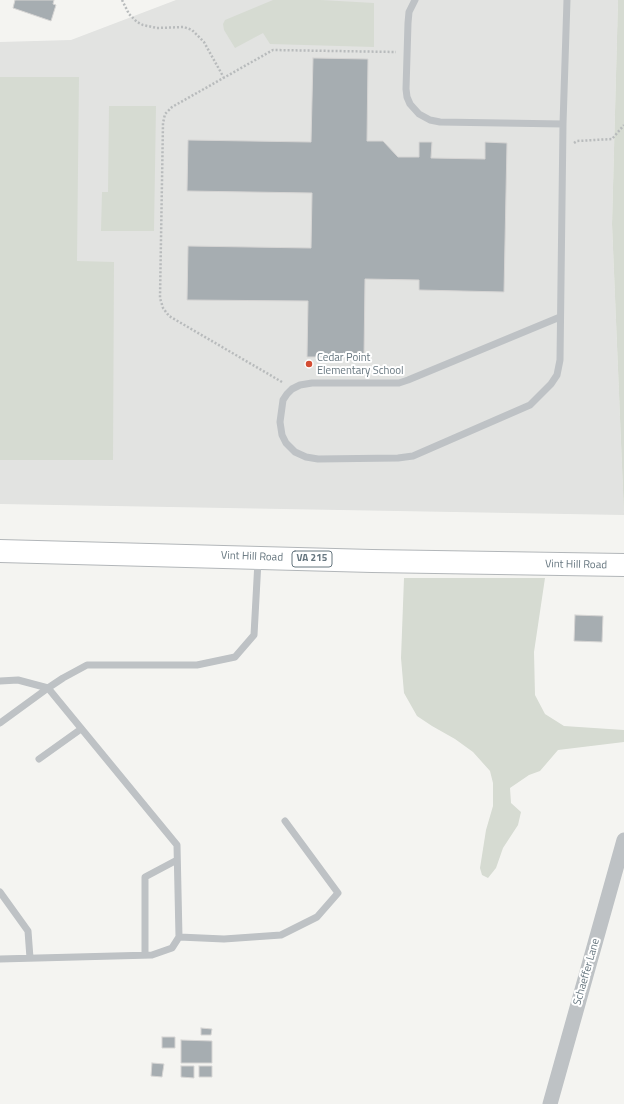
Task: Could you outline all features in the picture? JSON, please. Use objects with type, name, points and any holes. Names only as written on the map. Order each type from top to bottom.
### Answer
[{"type":"main road","name":"Vint Hill Road","points":[[0,551],[624,566]]},
{"type":"street","name":"Schaeffer Lane","points":[[550,1104],[624,840]]},
{"type":"lane","points":[[415,0],[409,12],[406,52],[407,97],[414,110],[424,118],[440,122],[564,124]]},
{"type":"lane","points":[[560,317],[399,383],[312,383],[300,385],[292,389],[283,400],[280,422],[282,435],[286,443],[295,452],[306,457],[398,458],[412,456],[530,405],[551,384],[557,375],[560,360],[567,0]]},
{"type":"lane","points":[[0,723],[63,678],[87,665],[197,664],[235,657],[254,635],[258,557]]},
{"type":"lane","points":[[0,681],[18,680],[48,688],[177,845],[180,937],[172,948],[152,955],[0,959]]},
{"type":"lane","points":[[39,759],[81,729]]},
{"type":"lane","points":[[180,937],[224,939],[282,935],[318,917],[338,893],[285,821]]},
{"type":"lane","points":[[146,955],[146,877],[177,860]]},
{"type":"lane","points":[[0,892],[28,931],[30,958]]},
{"type":"path","points":[[122,0],[129,14],[137,22],[143,25],[157,28],[184,27],[192,30],[204,42],[224,78]]},
{"type":"path","points":[[292,389],[170,316],[162,308],[160,298],[164,114],[172,107],[273,50],[406,52]]},
{"type":"path","points":[[563,152],[577,140],[612,139],[624,125]]},
{"type":"shaded area","name":"Cedar Point Elementary School","points":[[176,0],[618,0],[612,224],[624,515],[0,504],[0,42],[71,40]]},
{"type":"shaded area","points":[[273,0],[321,0],[374,3],[374,47],[270,44],[263,33],[235,48],[224,30],[223,24],[225,20]]},
{"type":"shaded area","points":[[618,0],[624,0],[624,515],[612,224]]},
{"type":"shaded area","points":[[0,77],[79,77],[77,261],[114,262],[113,460],[0,460]]},
{"type":"shaded area","points":[[109,106],[156,106],[154,231],[101,231],[102,192],[108,192]]},
{"type":"shaded area","points":[[404,578],[545,578],[534,652],[535,695],[545,714],[564,726],[624,730],[624,742],[558,750],[540,771],[529,775],[510,788],[511,803],[521,812],[518,825],[503,848],[496,868],[488,878],[482,875],[480,868],[486,830],[493,806],[493,783],[490,771],[473,752],[455,739],[417,716],[404,693],[401,658]]},
{"type":"building","points":[[15,0],[54,0],[53,4],[56,5],[51,21],[13,8]]},
{"type":"building","points":[[313,58],[368,59],[367,141],[383,141],[398,157],[419,157],[419,142],[432,142],[431,158],[485,159],[485,142],[507,143],[504,292],[419,290],[419,280],[365,279],[364,357],[307,357],[308,301],[187,300],[188,246],[311,248],[312,193],[187,191],[188,140],[311,142]]},
{"type":"building","points":[[575,615],[603,616],[602,642],[574,641]]},
{"type":"building","points":[[201,1028],[212,1029],[211,1035],[201,1035]]},
{"type":"building","points":[[162,1037],[175,1037],[175,1048],[162,1048]]},
{"type":"building","points":[[181,1040],[212,1041],[212,1063],[181,1063]]},
{"type":"building","points":[[152,1063],[164,1064],[162,1077],[151,1076]]},
{"type":"building","points":[[181,1066],[194,1066],[194,1078],[181,1077]]},
{"type":"building","points":[[199,1066],[212,1066],[212,1077],[199,1077]]},
{"type":"place","name":"Cedar Point Elementary School","points":[[309,364]]}]
